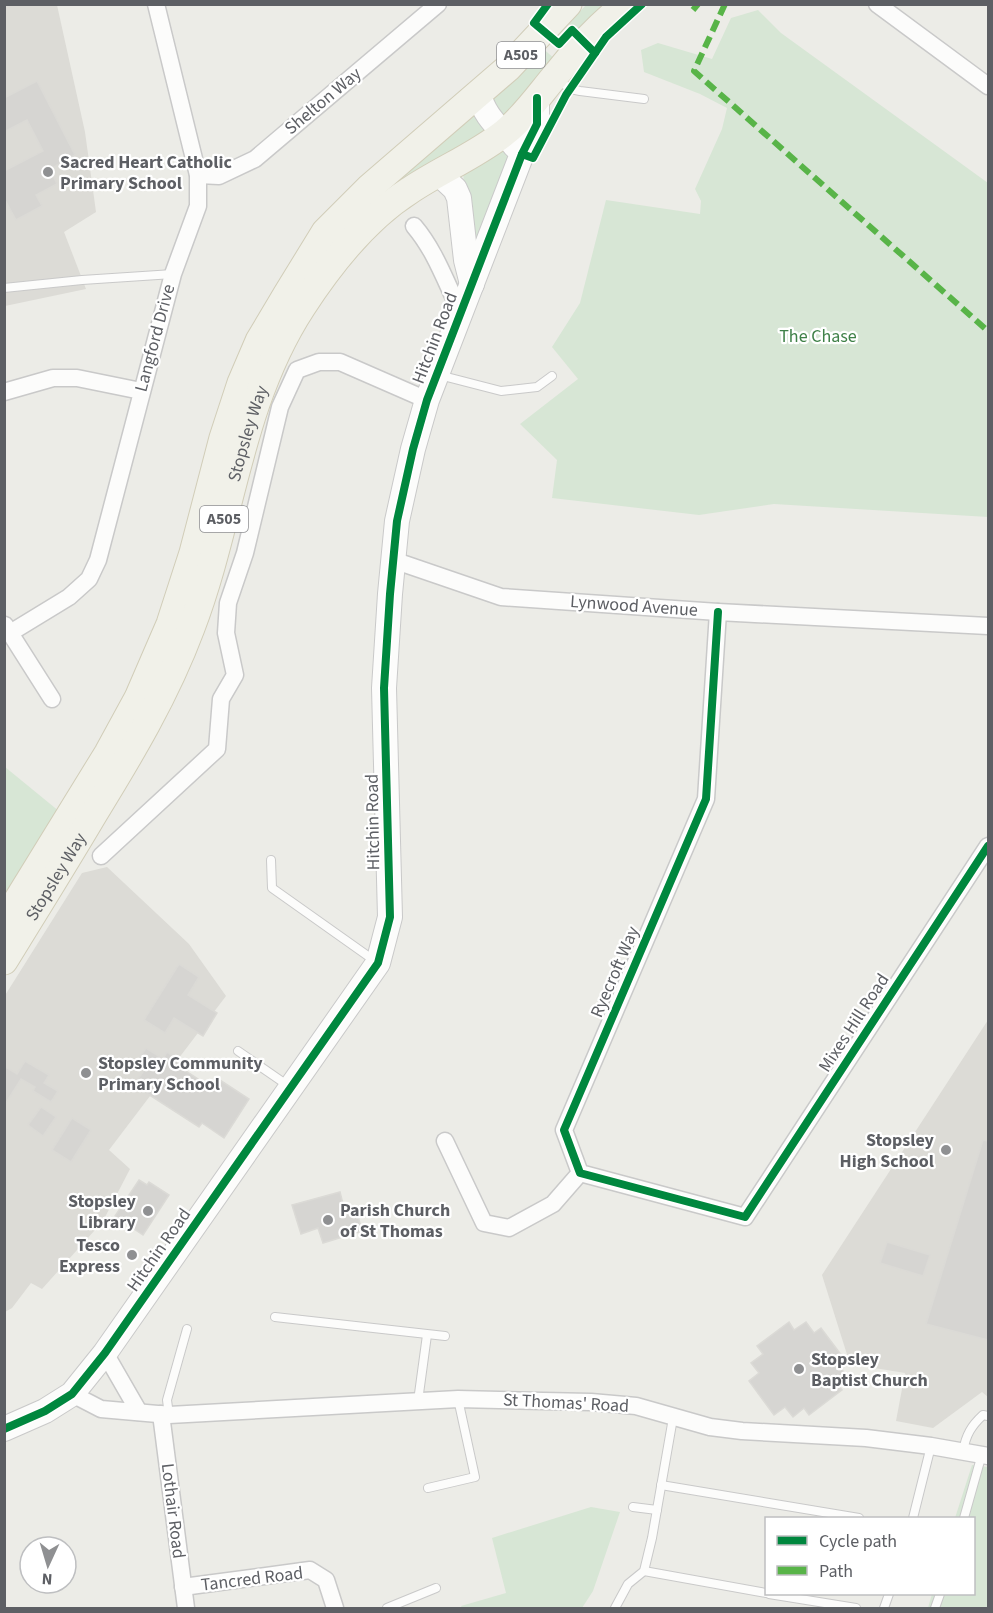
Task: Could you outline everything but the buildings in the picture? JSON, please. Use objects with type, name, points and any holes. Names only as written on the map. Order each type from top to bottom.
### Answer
[{"type":"main road","name":"Stopsley Way","points":[[4,922],[108,753],[138,698],[166,634],[193,553],[223,438],[241,382],[259,341],[325,232],[369,188],[508,68],[568,4]]},
{"type":"main road","name":"Stopsley Way","points":[[4,961],[133,750],[174,672],[207,581],[247,427],[262,382],[301,309],[327,272],[368,224],[388,205],[504,133],[520,118],[584,41],[625,4]]},
{"type":"street","name":"Langford Drive","points":[[8,628],[69,597],[89,579],[98,560],[173,274],[198,206],[198,175],[156,4]]},
{"type":"street","name":"Shelton Way","points":[[198,175],[219,176],[255,159],[438,4]]},
{"type":"street","points":[[877,4],[988,86]]},
{"type":"street","name":"Hitchin Road","points":[[4,1429],[45,1411],[72,1394],[105,1353],[378,963],[390,917],[384,688],[397,521],[413,449],[436,374],[522,154],[537,124],[545,88]]},
{"type":"street","points":[[479,93],[481,105],[493,123],[522,154]]},
{"type":"street","name":"Hitchin Road","points":[[439,174],[455,189],[459,198],[466,260],[472,284]]},
{"type":"street","points":[[414,226],[437,258],[461,313]]},
{"type":"street","name":"Stopsley Way","points":[[101,856],[218,749],[221,699],[235,675],[226,633],[228,603],[245,553],[280,407],[297,370],[319,362],[340,362],[428,400]]},
{"type":"street","points":[[4,392],[53,378],[77,378],[141,391]]},
{"type":"street","name":"Lynwood Avenue","points":[[393,560],[501,597],[718,612],[988,626]]},
{"type":"street","name":"Ryecroft Way","points":[[580,1173],[564,1130],[706,799],[718,612]]},
{"type":"street","points":[[8,628],[52,699]]},
{"type":"street","name":"Mixes Hill Road","points":[[580,1173],[744,1217],[988,846]]},
{"type":"street","points":[[445,1142],[484,1223],[510,1228],[553,1204],[580,1173]]},
{"type":"street","points":[[105,1353],[139,1413]]},
{"type":"street","name":"St Thomas' Road","points":[[72,1394],[101,1409],[165,1415],[458,1399],[591,1402],[636,1406],[710,1427],[866,1438],[985,1455]]},
{"type":"street","name":"Lothair Road","points":[[165,1415],[186,1608]]},
{"type":"street","name":"Tancred Road","points":[[183,1587],[310,1570],[326,1580],[335,1608]]},
{"type":"lane","points":[[545,88],[571,88],[644,99]]},
{"type":"lane","points":[[4,288],[173,274]]},
{"type":"lane","points":[[436,374],[501,391],[537,387],[552,376]]},
{"type":"lane","points":[[271,860],[272,888],[378,963]]},
{"type":"lane","points":[[238,1052],[291,1088]]},
{"type":"lane","points":[[275,1317],[446,1336]]},
{"type":"lane","points":[[165,1415],[187,1329]]},
{"type":"lane","points":[[418,1401],[427,1335]]},
{"type":"lane","points":[[428,1488],[475,1477],[458,1399]]},
{"type":"lane","points":[[963,1451],[965,1436],[987,1413]]},
{"type":"lane","points":[[615,1608],[628,1584],[644,1571],[673,1418]]},
{"type":"lane","points":[[913,1517],[931,1446]]},
{"type":"lane","points":[[964,1517],[985,1455]]},
{"type":"lane","points":[[661,1485],[854,1517]]},
{"type":"lane","points":[[633,1507],[657,1510]]},
{"type":"lane","points":[[644,1571],[765,1592]]},
{"type":"lane","points":[[387,1608],[436,1588]]},
{"type":"lane","points":[[780,1595],[856,1608]]},
{"type":"shaded area","name":"Sacred Heart Catholic Primary School","points":[[4,5],[57,5],[85,132],[96,212],[64,232],[86,289],[5,306]]},
{"type":"shaded area","name":"Stopsley Community Primary School","points":[[107,867],[189,944],[226,996],[109,1150],[130,1169],[103,1221],[42,1289],[31,1283],[12,1308],[5,1312],[4,997],[82,873]]},
{"type":"shaded area","name":"Stopsley High School","points":[[988,1020],[988,1397],[982,1392],[933,1428],[896,1421],[905,1373],[850,1364],[822,1275]]},
{"type":"green space","points":[[586,5],[608,5],[579,33],[569,24]]},
{"type":"green space","name":"The Chase","points":[[758,10],[781,33],[988,183],[988,517],[774,504],[699,515],[552,498],[557,460],[520,424],[578,379],[552,347],[580,303],[606,200],[700,214],[701,201],[695,189],[722,129],[727,108],[700,94],[644,72],[641,50],[658,43],[712,59],[731,18]]},
{"type":"green space","points":[[540,46],[556,60],[503,122],[489,99]]},
{"type":"green space","points":[[472,113],[489,128],[489,132],[463,151],[415,177],[371,210],[322,265],[274,338],[248,399],[205,560],[165,669],[134,730],[5,945],[4,935],[130,728],[166,657],[195,577],[242,400],[273,331],[315,266],[361,212],[391,182]]},
{"type":"green space","points":[[501,146],[510,156],[477,248],[466,216],[463,170]]},
{"type":"green space","points":[[5,767],[60,812],[5,907]]},
{"type":"green space","points":[[972,1465],[988,1467],[988,1608],[928,1608],[932,1595],[975,1595],[975,1517],[955,1517]]},
{"type":"green space","points":[[591,1507],[620,1512],[593,1591],[582,1608],[462,1608],[461,1606],[506,1593],[492,1538]]},
{"type":"marked path","points":[[693,10],[698,4]]},
{"type":"marked path","points":[[725,4],[694,71],[988,331]]},
{"type":"cycle path","points":[[548,4],[534,23],[559,44],[572,30],[595,53]]},
{"type":"cycle path","points":[[522,154],[533,158],[566,95],[606,37],[642,4]]},
{"type":"cycle path","points":[[4,1429],[45,1411],[72,1394],[105,1353],[378,963],[390,917],[384,688],[397,521],[427,400],[522,154],[537,124],[537,98]]},
{"type":"cycle path","points":[[718,612],[706,799],[564,1130],[580,1173],[745,1217],[988,846]]},
{"type":"place","name":"Sacred Heart Catholic Primary School","points":[[48,172]]},
{"type":"place","name":"Stopsley Community Primary School","points":[[86,1073]]},
{"type":"place","name":"Stopsley High School","points":[[946,1150]]},
{"type":"place","name":"Stopsley Library","points":[[148,1211]]},
{"type":"place","name":"Parish Church of St Thomas","points":[[328,1220]]},
{"type":"place","name":"Tesco Express","points":[[132,1255]]},
{"type":"place","name":"Stopsley Baptist Church","points":[[799,1369]]}]
